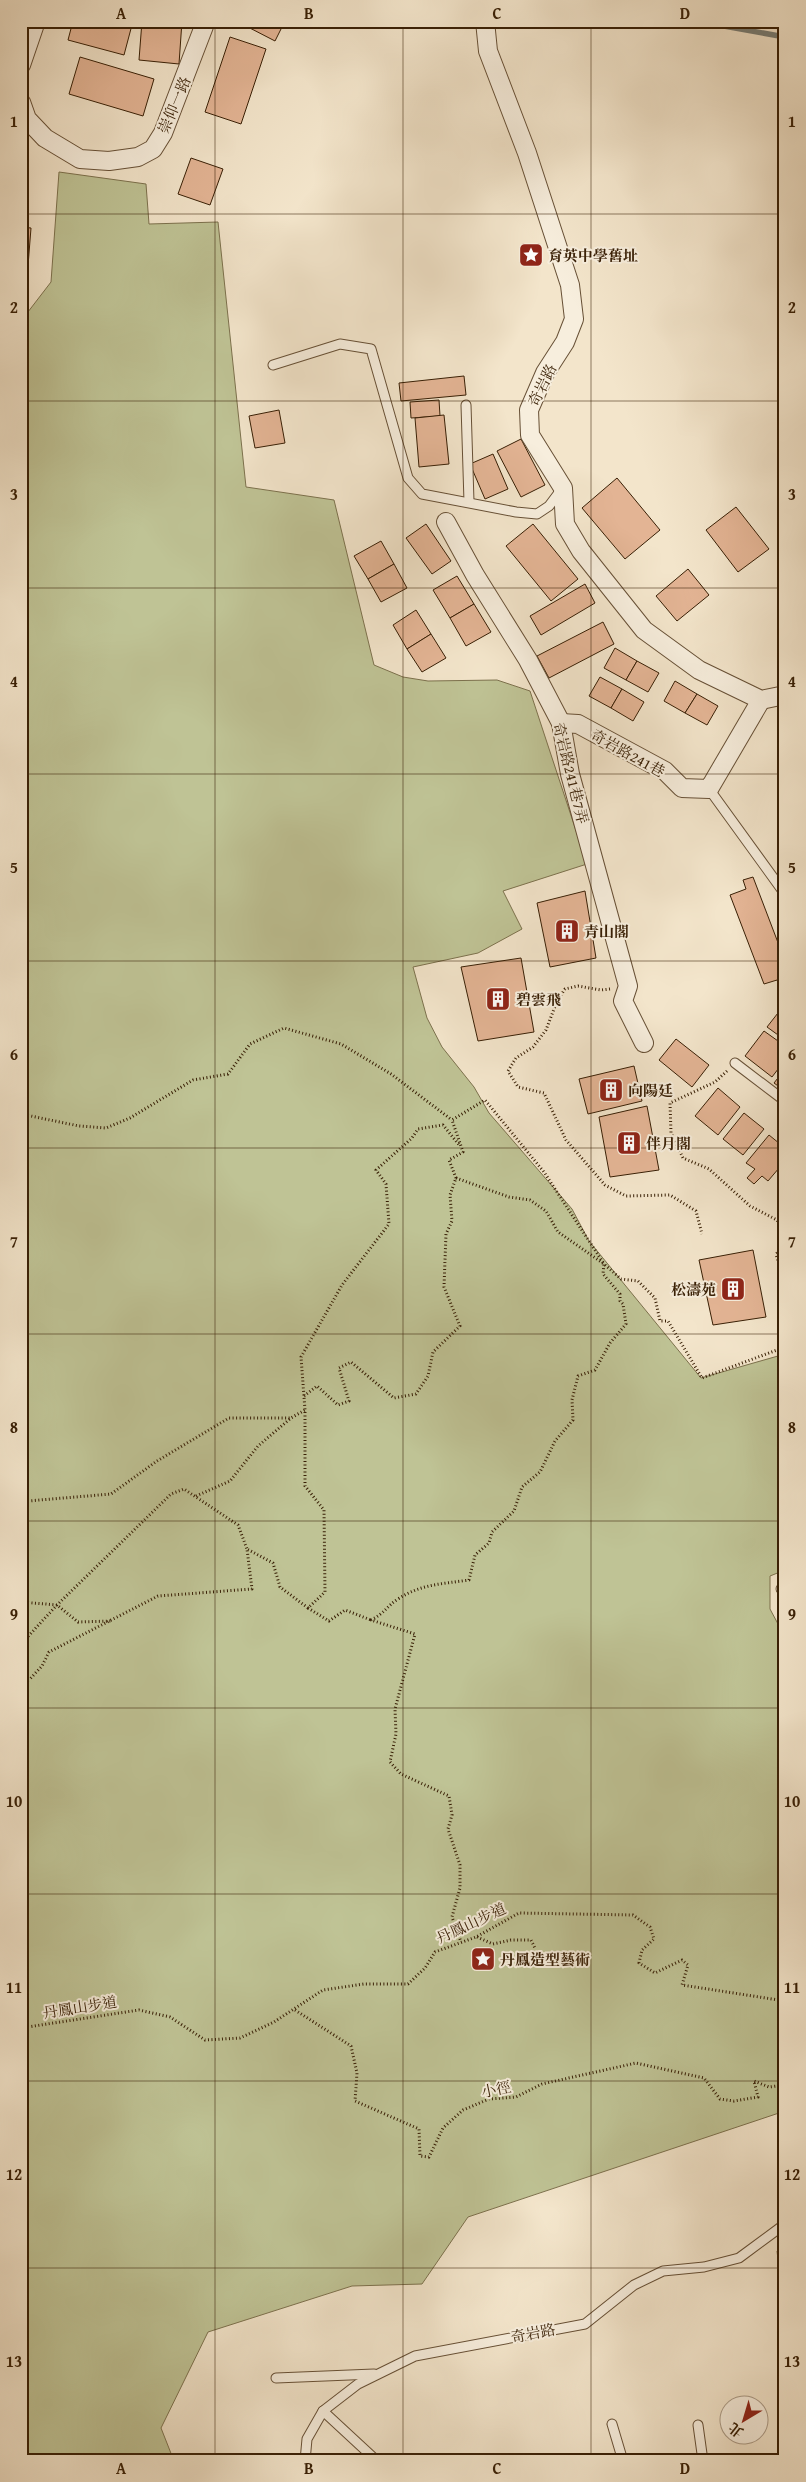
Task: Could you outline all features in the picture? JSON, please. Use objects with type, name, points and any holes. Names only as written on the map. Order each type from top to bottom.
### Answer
[{"type":"street","points":[[21,65],[36,21]]},
{"type":"street","name":"崇仰一路","points":[[21,102],[27,119],[45,138],[80,159],[108,161],[138,157],[153,149],[163,133],[206,21]]},
{"type":"street","name":"奇岩路","points":[[485,21],[488,51],[527,153],[570,285],[574,319],[565,342],[545,373],[529,410],[530,435],[563,488],[565,524],[581,551],[644,630],[698,670],[761,700]]},
{"type":"street","name":"奇岩路241巷7弄","points":[[446,522],[475,575],[528,660],[561,723],[570,774],[628,986],[623,1001],[644,1043]]},
{"type":"street","points":[[708,789],[761,700],[785,695]]},
{"type":"street","name":"奇岩路241巷","points":[[561,723],[578,724],[665,770],[682,788],[708,789]]},
{"type":"lane","points":[[273,365],[340,344],[371,349],[408,478],[422,494],[516,512],[537,514],[549,506],[563,488]]},
{"type":"lane","points":[[466,404],[469,502]]},
{"type":"lane","points":[[708,789],[785,894]]},
{"type":"lane","points":[[735,1063],[785,1101]]},
{"type":"lane","name":"奇岩路","points":[[305,2461],[307,2439],[323,2411],[358,2384],[379,2373],[416,2356],[584,2324],[634,2286],[663,2271],[704,2267],[739,2258],[785,2224]]},
{"type":"lane","points":[[276,2378],[379,2373]]},
{"type":"lane","points":[[323,2411],[378,2461]]},
{"type":"lane","points":[[612,2424],[623,2461]]},
{"type":"lane","points":[[698,2425],[703,2461]]},
{"type":"path","points":[[628,986],[601,990],[578,986],[565,989],[557,1001],[546,1030],[533,1047],[516,1058],[508,1071],[518,1087],[544,1093],[566,1140],[605,1185],[626,1196],[670,1195],[696,1211],[702,1234]]},
{"type":"path","points":[[21,1114],[79,1126],[106,1128],[130,1118],[193,1080],[228,1074],[250,1044],[284,1028],[341,1044],[391,1074],[452,1120],[463,1152],[449,1160],[456,1178],[450,1195],[452,1221],[446,1234],[444,1287],[460,1326],[433,1352],[428,1376],[416,1394],[394,1398],[350,1362],[339,1368],[349,1401],[338,1405],[317,1386],[304,1396]]},
{"type":"path","points":[[735,1063],[715,1082],[670,1103],[670,1133],[683,1158],[708,1169],[750,1206],[777,1220],[785,1233]]},
{"type":"path","points":[[371,1620],[384,1614],[396,1600],[422,1586],[468,1580],[475,1555],[489,1543],[492,1532],[514,1511],[522,1487],[540,1472],[555,1441],[573,1420],[572,1400],[578,1376],[595,1370],[610,1342],[626,1324],[624,1304],[620,1301],[620,1294],[603,1274],[604,1264],[544,1172],[485,1100],[452,1120]]},
{"type":"path","points":[[308,1608],[325,1592],[324,1510],[305,1486],[305,1410],[300,1357],[342,1286],[389,1224],[386,1184],[376,1170],[412,1138],[418,1129],[442,1125],[462,1149]]},
{"type":"path","points":[[456,1178],[509,1196],[530,1200],[546,1211],[558,1232],[604,1264],[621,1279],[638,1281],[655,1298],[660,1321],[668,1321],[702,1378],[785,1347]]},
{"type":"path","points":[[785,1246],[776,1254],[785,1286]]},
{"type":"path","points":[[196,1496],[230,1481],[258,1446],[291,1418],[305,1410]]},
{"type":"path","points":[[21,1509],[28,1501],[111,1494],[157,1461],[229,1418],[291,1418]]},
{"type":"path","points":[[21,1644],[56,1605],[171,1494],[184,1490],[238,1525],[247,1550],[252,1589],[158,1596],[113,1621],[49,1652],[42,1666],[29,1680],[21,1681]]},
{"type":"path","points":[[247,1550],[273,1563],[280,1587],[329,1621],[344,1610],[415,1634],[394,1709],[396,1734],[390,1762],[401,1774],[449,1796],[452,1816],[448,1829],[460,1865],[460,1888],[452,1917],[461,1942]]},
{"type":"path","points":[[21,1602],[56,1605],[78,1622],[113,1621]]},
{"type":"path","name":"丹鳳山步道","points":[[21,2028],[139,2010],[170,2017],[205,2040],[240,2038],[295,2010],[323,1990],[364,1984],[408,1984],[425,1968],[435,1952],[476,1937],[520,1912],[633,1915],[650,1927],[654,1939],[642,1950],[639,1963],[655,1973],[682,1960],[688,1965],[682,1985],[785,2001]]},
{"type":"path","points":[[476,1937],[493,1944],[511,1940],[531,1940],[535,1948]]},
{"type":"path","name":"小徑","points":[[295,2010],[351,2046],[357,2073],[355,2101],[420,2129],[420,2156],[429,2156],[444,2128],[463,2110],[489,2099],[516,2097],[542,2084],[636,2063],[664,2071],[704,2078],[720,2100],[734,2101],[758,2097],[754,2081],[769,2087],[785,2085]]},
{"type":"path","points":[[780,2015],[778,2025],[785,2027]]},
{"type":"green space","points":[[59,172],[146,184],[149,224],[218,222],[246,487],[334,500],[374,665],[403,677],[428,681],[497,680],[530,691],[587,864],[503,891],[522,929],[478,953],[413,967],[427,1018],[442,1047],[474,1087],[489,1113],[572,1209],[589,1241],[701,1378],[785,1354],[785,1570],[770,1576],[770,1609],[785,1637],[785,2111],[468,2217],[422,2284],[352,2286],[208,2332],[161,2428],[174,2461],[21,2461],[21,321],[51,282]]},
{"type":"green space","points":[[785,2246],[785,2319],[777,2251]]},
{"type":"building","points":[[73,21],[133,21],[124,55],[68,40]]},
{"type":"building","points":[[142,21],[182,21],[179,64],[139,60]]},
{"type":"building","points":[[246,21],[285,21],[275,41],[244,25]]},
{"type":"building","points":[[230,37],[266,49],[241,124],[205,112]]},
{"type":"building","points":[[80,57],[154,79],[143,116],[69,94]]},
{"type":"building","points":[[191,158],[223,169],[210,205],[178,194]]},
{"type":"building","points":[[21,227],[31,228],[26,291],[21,290]]},
{"type":"building","points":[[464,376],[466,395],[401,401],[399,383]]},
{"type":"building","points":[[439,400],[440,416],[411,418],[410,402]]},
{"type":"building","points":[[279,410],[285,443],[255,448],[249,416]]},
{"type":"building","points":[[444,415],[449,464],[419,467],[415,418]]},
{"type":"building","points":[[521,439],[545,485],[521,497],[497,451]]},
{"type":"building","points":[[493,454],[508,489],[485,499],[470,464]]},
{"type":"building","points":[[617,478],[660,530],[625,559],[582,508]]},
{"type":"building","points":[[736,507],[769,549],[738,572],[706,530]]},
{"type":"building","points":[[426,524],[451,561],[432,574],[406,538]]},
{"type":"building","points":[[533,524],[578,579],[551,601],[506,546]]},
{"type":"building","points":[[381,541],[394,564],[368,579],[354,556]]},
{"type":"building","points":[[394,564],[407,588],[381,602],[368,579]]},
{"type":"building","points":[[688,569],[709,595],[677,621],[656,596]]},
{"type":"building","points":[[457,576],[474,604],[450,618],[433,590]]},
{"type":"building","points":[[585,584],[595,603],[541,635],[530,616]]},
{"type":"building","points":[[474,604],[491,632],[466,646],[450,618]]},
{"type":"building","points":[[416,610],[431,634],[407,649],[393,625]]},
{"type":"building","points":[[603,622],[614,644],[549,678],[537,656]]},
{"type":"building","points":[[431,634],[446,658],[422,672],[407,649]]},
{"type":"building","points":[[615,648],[637,661],[626,680],[604,668]]},
{"type":"building","points":[[637,661],[659,673],[648,692],[626,680]]},
{"type":"building","points":[[600,677],[622,689],[611,708],[589,696]]},
{"type":"building","points":[[675,681],[697,694],[685,713],[664,701]]},
{"type":"building","points":[[622,689],[644,702],[633,721],[611,708]]},
{"type":"building","points":[[697,694],[718,706],[707,725],[685,713]]},
{"type":"building","points":[[753,877],[785,961],[785,982],[779,984],[777,980],[764,984],[730,895],[746,889],[743,880]]},
{"type":"building","name":"青山閣","points":[[585,891],[596,958],[550,967],[537,903]]},
{"type":"building","name":"碧雲飛","points":[[521,958],[534,1032],[478,1041],[461,967]]},
{"type":"building","points":[[785,1004],[785,1040],[767,1027]]},
{"type":"building","points":[[764,1031],[785,1046],[785,1060],[772,1077],[745,1056]]},
{"type":"building","points":[[676,1039],[709,1065],[692,1087],[659,1060]]},
{"type":"building","name":"向陽廷","points":[[634,1066],[642,1101],[588,1114],[579,1079]]},
{"type":"building","points":[[785,1069],[785,1091],[774,1083]]},
{"type":"building","points":[[718,1088],[740,1107],[718,1135],[695,1116]]},
{"type":"building","name":"伴月閣","points":[[647,1106],[659,1170],[610,1177],[599,1117]]},
{"type":"building","points":[[744,1113],[764,1129],[743,1155],[723,1139]]},
{"type":"building","points":[[769,1135],[785,1148],[785,1161],[768,1181],[762,1176],[754,1184],[747,1178],[755,1169],[746,1163]]},
{"type":"building","name":"松濤苑","points":[[753,1250],[766,1317],[713,1325],[699,1260]]},
{"type":"waterway","points":[[696,21],[785,37]]},
{"type":"place","name":"育英中學舊址","points":[[531,255]]},
{"type":"place","name":"青山閣","points":[[567,931]]},
{"type":"place","name":"碧雲飛","points":[[498,999]]},
{"type":"place","name":"向陽廷","points":[[611,1090]]},
{"type":"place","name":"伴月閣","points":[[629,1143]]},
{"type":"place","name":"松濤苑","points":[[733,1289]]},
{"type":"place","name":"丹鳳造型藝術","points":[[483,1959]]}]
